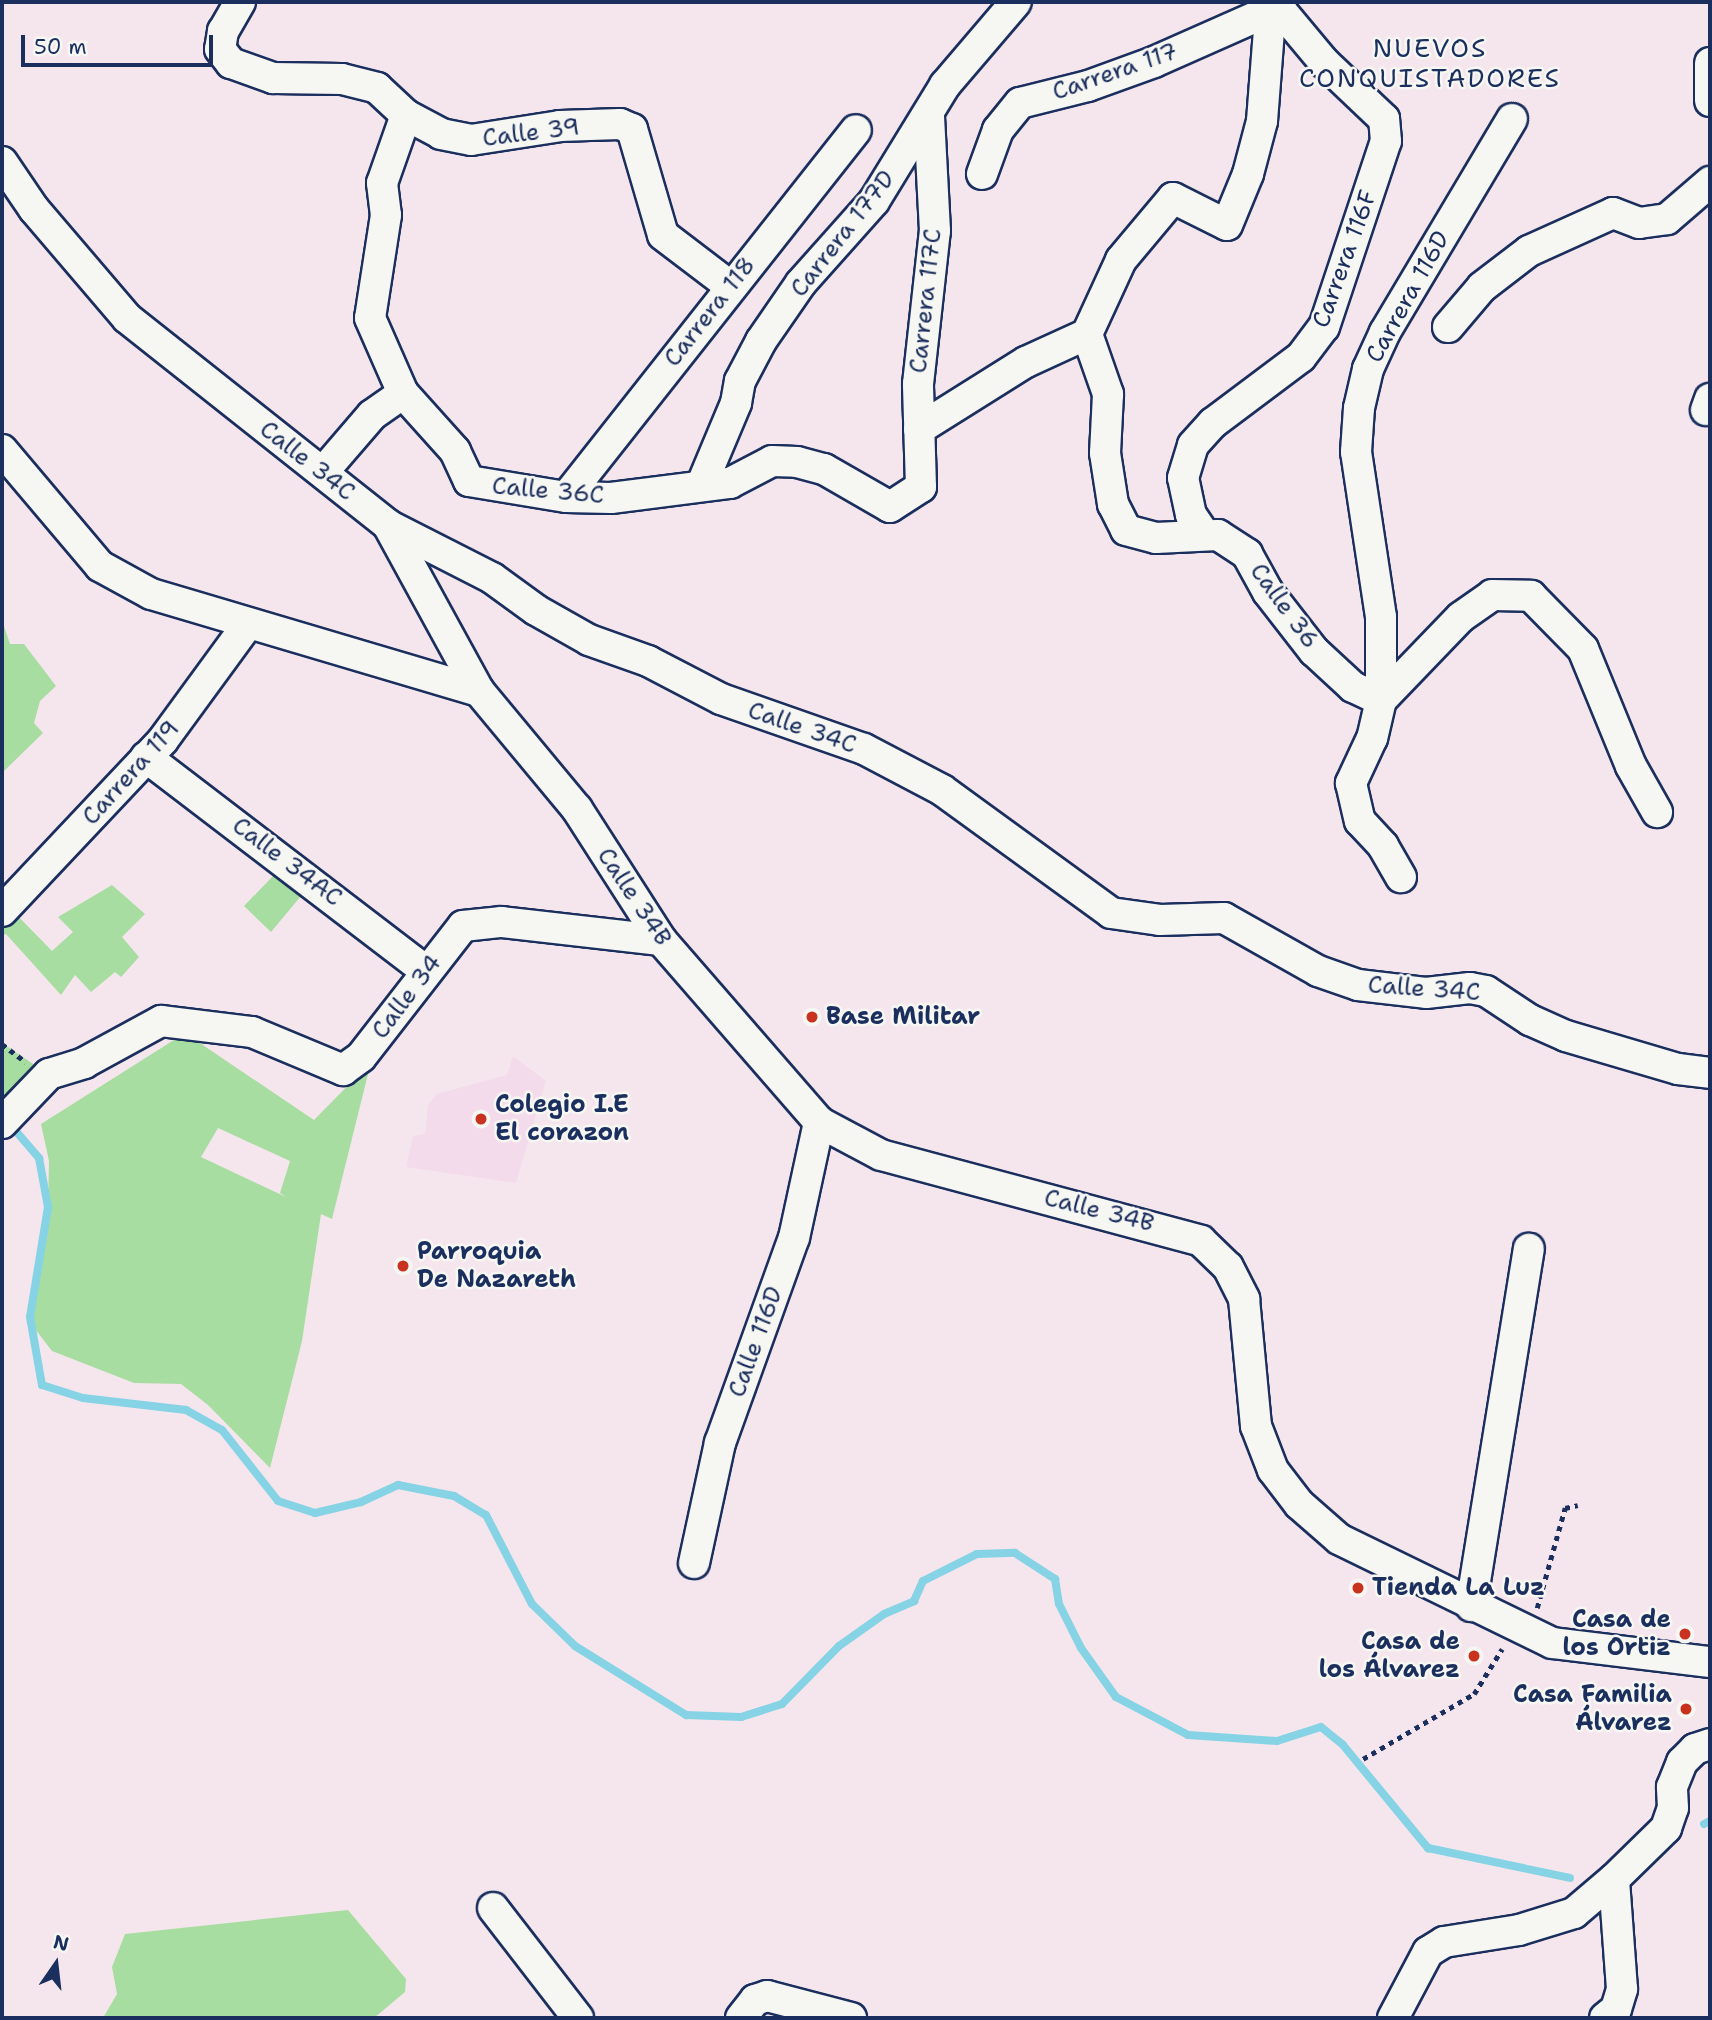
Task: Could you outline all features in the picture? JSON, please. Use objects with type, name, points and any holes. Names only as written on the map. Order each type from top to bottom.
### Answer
[{"type":"street","name":"Calle 39","points":[[240,2],[223,32],[220,49],[231,63],[273,78],[342,79],[377,88],[406,115],[441,134],[471,140],[560,126],[620,124],[632,129],[663,235],[730,286]]},
{"type":"street","name":"Carrera 177D","points":[[702,484],[736,403],[740,381],[761,341],[801,283],[874,201],[929,116],[945,85],[1016,2]]},
{"type":"street","name":"Carrera 117","points":[[982,174],[998,131],[1020,103],[1088,86],[1154,62],[1280,4]]},
{"type":"street","points":[[919,429],[1026,362],[1087,334],[1121,260],[1173,198],[1227,225],[1248,174],[1262,121],[1269,31],[1280,4]]},
{"type":"street","name":"Carrera 116F","points":[[1204,534],[1191,515],[1183,478],[1193,445],[1213,423],[1301,357],[1324,327],[1386,141],[1384,118],[1324,62],[1280,4]]},
{"type":"street","points":[[1710,63],[1710,101]]},
{"type":"street","name":"Calle 36C","points":[[406,115],[382,183],[386,215],[370,318],[403,393],[455,451],[469,481],[567,496],[611,498],[702,484],[730,483],[772,461],[824,469],[890,507],[921,487]]},
{"type":"street","name":"Carrera 117C","points":[[921,487],[918,384],[935,232],[929,116]]},
{"type":"street","name":"Carrera 116D","points":[[1381,700],[1378,579],[1356,452],[1359,408],[1368,369],[1385,332],[1512,119]]},
{"type":"street","name":"Carrera 118","points":[[567,496],[730,286],[856,130]]},
{"type":"street","name":"Calle 34C","points":[[2,162],[34,209],[127,318],[388,525],[492,578],[589,640],[648,662],[721,699],[822,731],[942,790],[1111,913],[1160,920],[1224,918],[1318,971],[1358,985],[1426,993],[1470,988],[1486,991],[1566,1036],[1678,1069],[1710,1073]]},
{"type":"street","points":[[1448,327],[1482,287],[1529,251],[1614,213],[1639,223],[1667,219],[1710,182]]},
{"type":"street","name":"Calle 36","points":[[1087,334],[1108,394],[1105,453],[1113,503],[1126,530],[1156,538],[1218,535],[1247,554],[1268,592],[1314,652],[1353,687],[1381,700]]},
{"type":"street","points":[[323,472],[363,424],[403,393]]},
{"type":"street","points":[[2,450],[100,566],[151,594],[479,691]]},
{"type":"street","name":"Calle 34B","points":[[388,525],[479,691],[577,809],[661,940],[819,1122],[881,1155],[1201,1241],[1228,1267],[1244,1299],[1256,1426],[1273,1469],[1299,1504],[1339,1539],[1471,1606],[1552,1643],[1629,1655],[1710,1662]]},
{"type":"street","points":[[1401,877],[1382,846],[1360,821],[1351,783],[1372,738],[1381,700],[1461,617],[1492,595],[1531,596],[1583,649],[1631,766],[1657,812]]},
{"type":"street","name":"Carrera 119","points":[[2,911],[146,758],[195,701],[248,624]]},
{"type":"street","name":"Calle 34AC","points":[[146,758],[425,970]]},
{"type":"street","name":"Calle 34","points":[[2,1123],[56,1070],[84,1063],[161,1021],[252,1032],[343,1070],[361,1057],[425,970],[463,926],[502,922],[661,940]]},
{"type":"street","name":"Calle 116D","points":[[694,1563],[720,1443],[794,1238],[819,1122]]},
{"type":"street","points":[[1471,1606],[1529,1250]]},
{"type":"street","points":[[1393,2018],[1428,1952],[1444,1942],[1518,1930],[1574,1913],[1614,1879],[1666,1828],[1673,1808],[1672,1787],[1682,1762],[1695,1749],[1710,1744]]},
{"type":"street","points":[[1605,2018],[1616,2009],[1622,1989],[1614,1879]]},
{"type":"street","points":[[494,1908],[578,2018]]},
{"type":"street","points":[[741,2018],[755,2000],[767,1996],[851,2018]]},
{"type":"path","points":[[1363,1759],[1474,1694],[1521,1630],[1565,1508],[1578,1505]]},
{"type":"shaded area","name":"Colegio I.E El corazon","points":[[513,1056],[546,1081],[516,1183],[406,1167],[413,1136],[425,1134],[428,1105],[437,1094],[507,1075]]},
{"type":"green space","points":[[2,620],[10,644],[24,644],[56,686],[40,701],[34,723],[43,733],[2,773]]},
{"type":"green space","points":[[274,875],[301,896],[271,932],[244,906]]},
{"type":"green space","points":[[112,885],[145,914],[122,937],[139,957],[121,977],[115,972],[91,992],[75,975],[61,995],[6,934],[2,936],[2,915],[13,911],[52,951],[73,932],[58,917]]},
{"type":"green space","points":[[185,1033],[314,1120],[371,1062],[332,1219],[321,1214],[302,1341],[270,1468],[208,1405],[181,1384],[134,1383],[52,1351],[32,1325],[48,1207],[49,1161],[41,1124]],"holes":[[[218,1128],[290,1161],[280,1193],[286,1197],[201,1157]]]},
{"type":"green space","points":[[2,1043],[48,1074],[2,1114]]},
{"type":"green space","points":[[348,1910],[406,1979],[405,1992],[374,2018],[103,2018],[117,1994],[112,1967],[125,1934]]},
{"type":"waterway","points":[[8,1122],[39,1158],[48,1207],[30,1317],[42,1385],[83,1398],[186,1410],[222,1430],[278,1501],[315,1513],[361,1502],[398,1485],[454,1496],[486,1515],[532,1604],[575,1646],[686,1715],[741,1717],[782,1704],[839,1646],[884,1614],[914,1601],[923,1581],[977,1554],[1015,1553],[1055,1579],[1059,1604],[1081,1648],[1116,1697],[1188,1735],[1277,1741],[1321,1727],[1343,1745],[1428,1848],[1570,1878]]},
{"type":"waterway","points":[[1704,1824],[1710,1821]]},
{"type":"place","name":"Base Militar","points":[[812,1017]]},
{"type":"place","name":"Colegio I.E El corazon","points":[[481,1119]]},
{"type":"place","name":"Parroquia De Nazareth","points":[[403,1266]]},
{"type":"place","name":"Tienda La Luz","points":[[1358,1588]]},
{"type":"place","name":"Casa de los Ortiz","points":[[1685,1634]]},
{"type":"place","name":"Casa de los Álvarez","points":[[1474,1656]]},
{"type":"place","name":"Casa Familia Álvarez","points":[[1686,1709]]},
{"type":"district","name":"NUEVOS CONQUISTADORES","points":[[1430,63]]}]
